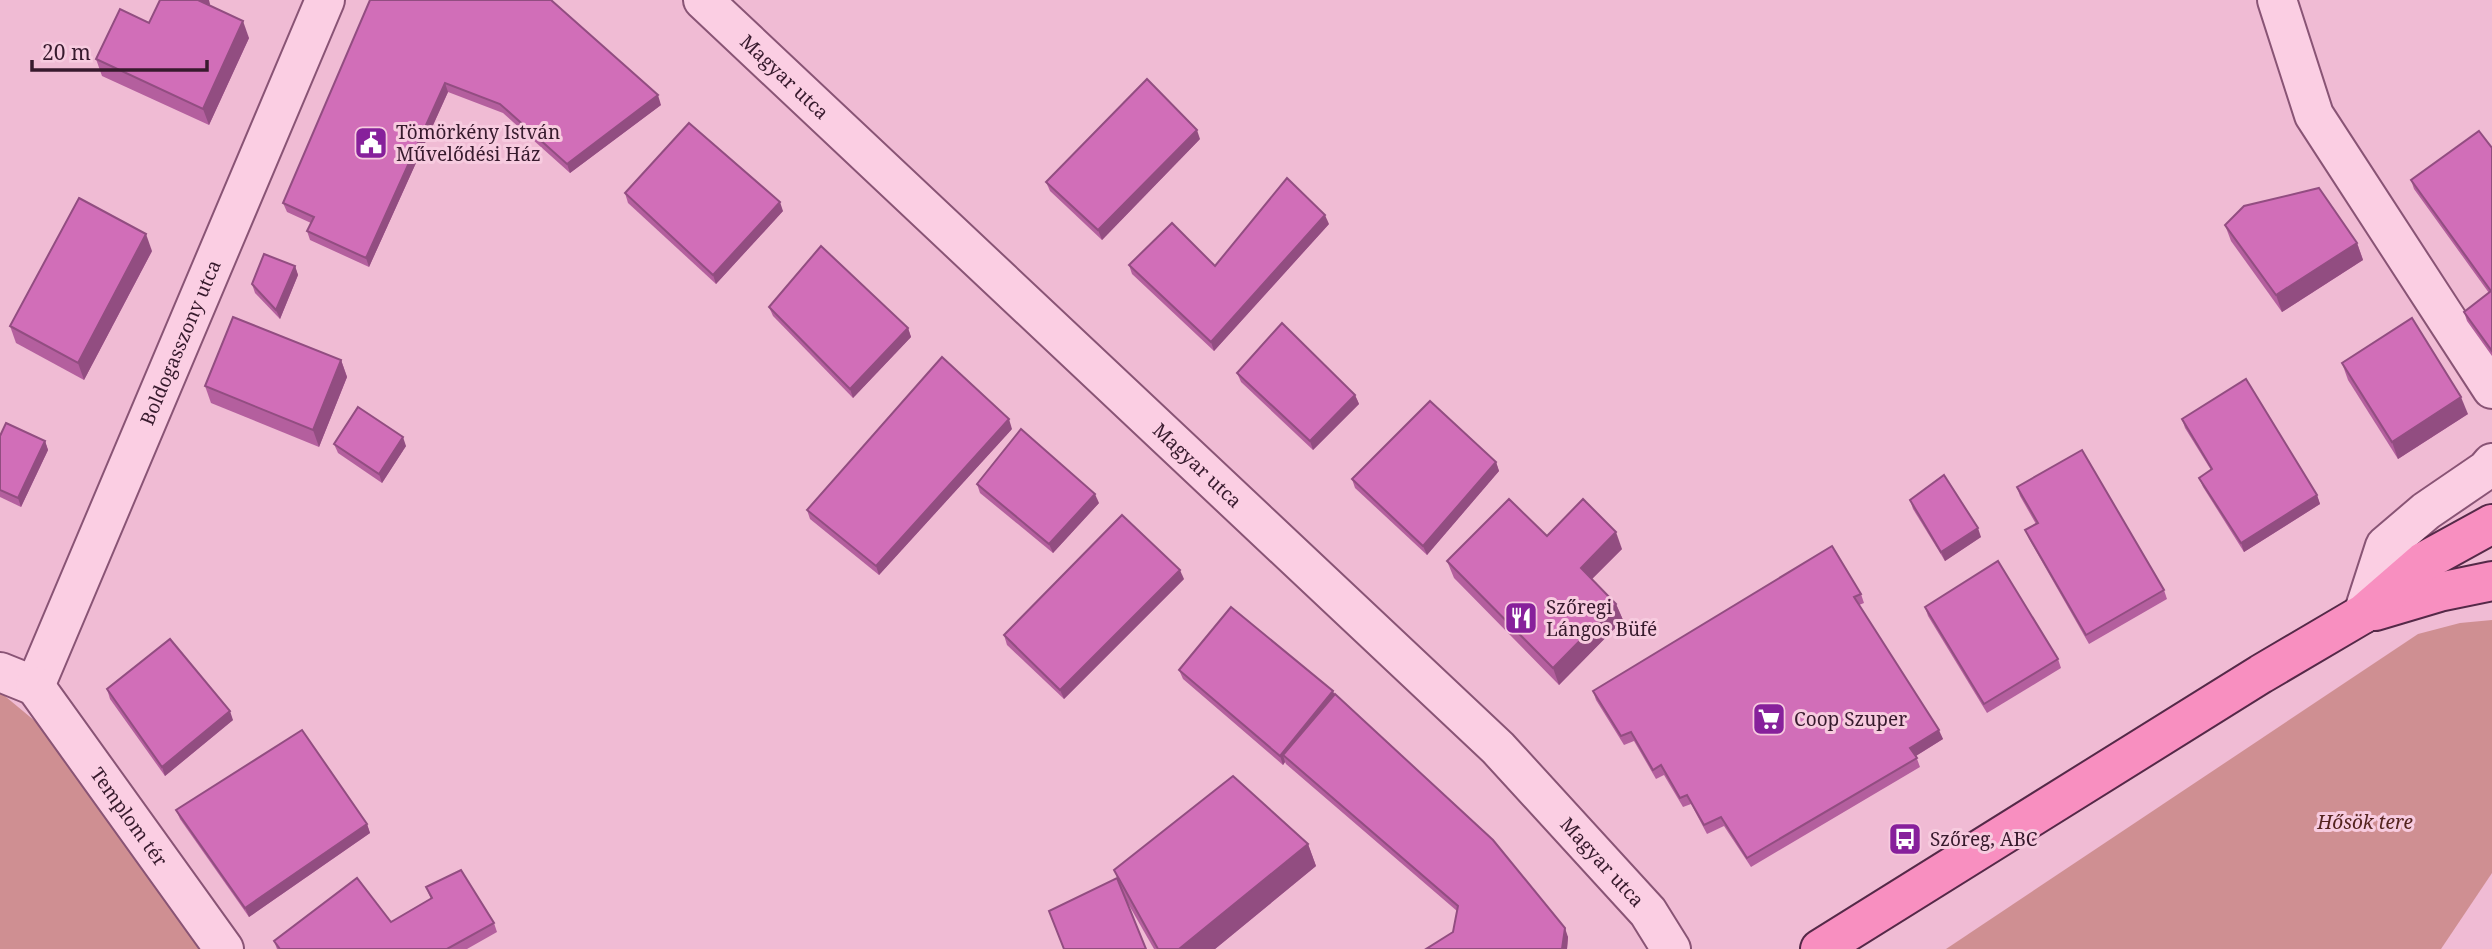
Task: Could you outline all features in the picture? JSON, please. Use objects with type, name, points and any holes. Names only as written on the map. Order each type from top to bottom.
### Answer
[{"type":"main road","points":[[1820,949],[2227,695],[2363,614],[2423,562],[2492,524]]},
{"type":"main road","points":[[2363,614],[2439,592],[2492,581]]},
{"type":"street","name":"Boldogasszony utca","points":[[35,686],[326,0]]},
{"type":"street","name":"Magyar utca","points":[[703,0],[1498,748],[1648,912],[1671,949]]},
{"type":"street","points":[[2277,0],[2314,115],[2492,389]]},
{"type":"street","points":[[2363,614],[2385,546],[2426,511],[2486,470],[2492,463]]},
{"type":"street","points":[[0,672],[35,686]]},
{"type":"street","name":"Templom tér","points":[[35,686],[224,949]]},
{"type":"green space","name":"Hősök tere","points":[[2492,620],[2492,873],[2441,949],[1946,949],[2418,634],[2460,623]]},
{"type":"green space","points":[[0,692],[41,726],[200,949],[0,949]]},
{"type":"building","points":[[160,0],[198,0],[243,21],[203,109],[96,59],[120,9],[149,23]]},
{"type":"building","name":"Tömörkény István Művelődési Ház","points":[[370,0],[551,0],[658,95],[567,164],[500,104],[445,83],[366,258],[307,231],[314,217],[283,203]]},
{"type":"building","points":[[1147,79],[1197,130],[1098,230],[1046,182]]},
{"type":"building","points":[[689,123],[780,202],[713,275],[625,193]]},
{"type":"building","points":[[2479,131],[2492,148],[2492,351],[2464,312],[2491,291],[2411,180]]},
{"type":"building","points":[[1287,178],[1325,215],[1211,342],[1129,265],[1172,223],[1215,266]]},
{"type":"building","points":[[2319,188],[2357,243],[2276,295],[2225,225],[2244,206]]},
{"type":"building","points":[[79,198],[146,234],[78,363],[10,326]]},
{"type":"building","points":[[821,246],[908,328],[850,389],[769,307]]},
{"type":"building","points":[[264,254],[295,266],[276,310],[252,284]]},
{"type":"building","points":[[233,317],[341,360],[313,430],[205,386]]},
{"type":"building","points":[[2412,318],[2461,397],[2392,442],[2342,363]]},
{"type":"building","points":[[1282,323],[1355,395],[1310,441],[1237,373]]},
{"type":"building","points":[[942,357],[1009,419],[876,566],[807,510]]},
{"type":"building","points":[[2246,379],[2317,495],[2241,543],[2199,478],[2212,469],[2182,419]]},
{"type":"building","points":[[1430,401],[1496,462],[1423,546],[1352,479]]},
{"type":"building","points":[[358,407],[403,437],[379,474],[334,444]]},
{"type":"building","points":[[6,423],[45,441],[18,498],[0,490],[0,436]]},
{"type":"building","points":[[1021,429],[1095,494],[1049,544],[977,484]]},
{"type":"building","points":[[2082,450],[2164,590],[2086,635],[2025,530],[2038,523],[2017,487]]},
{"type":"building","points":[[1944,475],[1978,528],[1941,552],[1910,500]]},
{"type":"building","points":[[1509,499],[1547,536],[1583,499],[1616,532],[1581,568],[1616,604],[1553,668],[1447,561]]},
{"type":"building","points":[[1122,515],[1180,570],[1060,690],[1004,635]]},
{"type":"building","name":"Coop Szuper","points":[[1832,546],[1861,594],[1854,597],[1939,730],[1910,748],[1917,758],[1747,858],[1721,817],[1704,825],[1687,795],[1680,798],[1661,765],[1653,770],[1631,732],[1621,736],[1593,691]]},
{"type":"building","points":[[1998,561],[2058,659],[1984,704],[1925,607]]},
{"type":"building","points":[[1231,607],[1333,691],[1280,756],[1179,670]]},
{"type":"building","points":[[170,639],[230,711],[162,767],[107,689]]},
{"type":"building","points":[[1335,694],[1493,840],[1565,928],[1562,949],[1426,949],[1453,932],[1458,906],[1283,755]]},
{"type":"building","points":[[302,730],[367,824],[245,908],[176,810]]},
{"type":"building","points":[[1233,776],[1308,844],[1179,949],[1158,949],[1114,870]]},
{"type":"building","points":[[461,870],[494,923],[447,949],[280,949],[274,941],[357,878],[391,922],[432,898],[426,887]]},
{"type":"building","points":[[1117,878],[1146,949],[1064,949],[1049,911]]},
{"type":"place","name":"Tömörkény István Művelődési Ház","points":[[371,143]]},
{"type":"place","name":"Szőregi Lángos Büfé","points":[[1521,618]]},
{"type":"place","name":"Coop Szuper","points":[[1769,719]]},
{"type":"place","name":"Szőreg, ABC","points":[[1905,839]]}]
